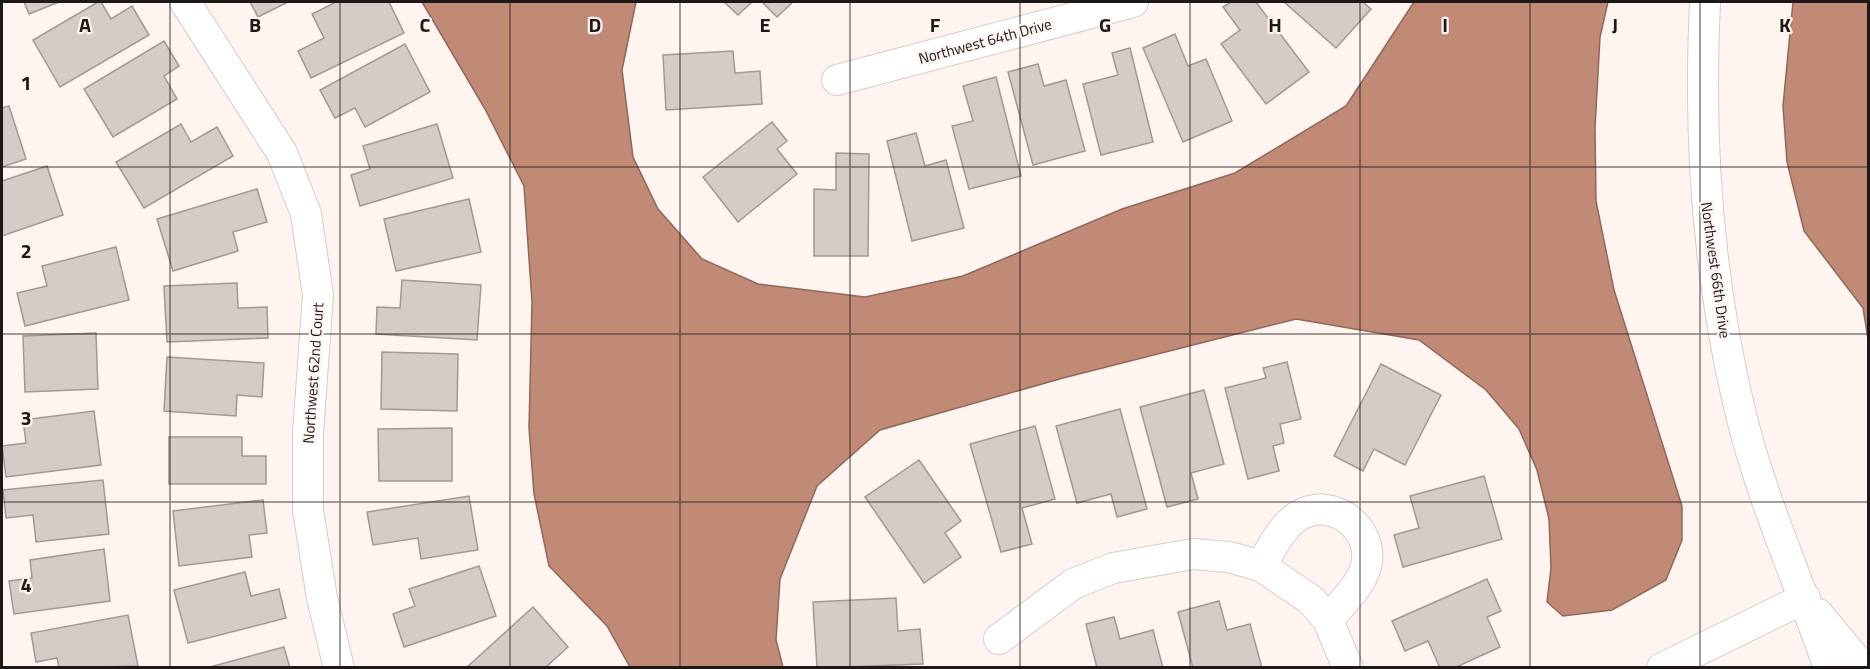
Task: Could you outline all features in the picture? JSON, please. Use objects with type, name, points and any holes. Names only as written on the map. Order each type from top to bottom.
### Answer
[{"type":"street","name":"Northwest 62nd Court","points":[[185,2],[282,153],[306,214],[318,295],[309,433],[308,510],[322,598],[339,668]]},
{"type":"street","name":"Northwest 64th Drive","points":[[837,80],[1133,2]]},
{"type":"street","name":"Northwest 66th Drive","points":[[1705,2],[1702,65],[1705,188],[1717,300],[1742,417],[1777,524],[1829,668]]},
{"type":"street","points":[[1261,566],[1283,531],[1293,520],[1305,513],[1326,510],[1347,517],[1358,527],[1365,541],[1368,556],[1365,571],[1357,584],[1328,620]]},
{"type":"street","points":[[999,639],[1073,584],[1113,568],[1192,554],[1229,557],[1261,566],[1294,586],[1328,620],[1348,668]]},
{"type":"street","name":"Northwest 66th Drive","points":[[1805,598],[1863,668]]},
{"type":"street","points":[[1662,668],[1805,598]]},
{"type":"shaded area","points":[[422,2],[636,2],[622,70],[633,157],[658,209],[702,259],[758,284],[865,297],[963,276],[1122,209],[1235,173],[1346,106],[1414,2],[1608,2],[1600,37],[1595,128],[1596,201],[1614,290],[1682,506],[1682,540],[1666,580],[1612,610],[1563,616],[1547,602],[1551,568],[1549,519],[1537,470],[1519,429],[1486,390],[1419,340],[1296,319],[1063,378],[880,430],[817,486],[780,579],[776,640],[783,667],[630,667],[607,626],[549,566],[534,494],[529,428],[532,302],[524,186],[485,109]]},
{"type":"shaded area","points":[[1793,2],[1868,2],[1868,339],[1863,308],[1804,231],[1787,162],[1783,106]]},
{"type":"building","points":[[24,2],[59,2],[29,14]]},
{"type":"building","points":[[101,2],[111,19],[132,6],[149,35],[60,87],[33,40]]},
{"type":"building","points":[[250,2],[288,2],[258,17]]},
{"type":"building","points":[[336,2],[389,2],[404,33],[311,78],[298,51],[324,38],[312,14]]},
{"type":"building","points":[[724,2],[752,2],[738,15]]},
{"type":"building","points":[[762,2],[793,2],[777,17]]},
{"type":"building","points":[[1231,2],[1256,2],[1309,72],[1266,104],[1221,44],[1240,30],[1223,7]]},
{"type":"building","points":[[1284,2],[1363,2],[1371,9],[1336,48]]},
{"type":"building","points":[[1175,34],[1188,66],[1206,59],[1232,121],[1183,142],[1143,48]]},
{"type":"building","points":[[164,41],[179,66],[164,76],[177,99],[113,137],[84,89]]},
{"type":"building","points":[[405,44],[430,92],[365,127],[355,108],[335,118],[320,90]]},
{"type":"building","points":[[1130,48],[1153,142],[1101,155],[1083,84],[1118,75],[1112,53]]},
{"type":"building","points":[[733,51],[735,73],[760,71],[762,104],[666,110],[663,55]]},
{"type":"building","points":[[1038,64],[1044,86],[1066,80],[1085,151],[1033,165],[1008,72]]},
{"type":"building","points":[[996,77],[1021,176],[969,189],[952,126],[973,121],[963,86]]},
{"type":"building","points":[[9,106],[26,159],[2,167],[2,108]]},
{"type":"building","points":[[772,122],[787,141],[777,149],[797,174],[738,222],[703,177]]},
{"type":"building","points":[[181,124],[191,142],[217,127],[233,156],[144,208],[116,162]]},
{"type":"building","points":[[437,124],[453,178],[360,206],[351,175],[370,169],[363,146]]},
{"type":"building","points":[[916,133],[925,166],[946,160],[964,228],[912,241],[887,141]]},
{"type":"building","points":[[836,153],[869,154],[868,256],[814,256],[814,189],[836,190]]},
{"type":"building","points":[[47,166],[63,215],[2,236],[2,181]]},
{"type":"building","points":[[257,189],[267,222],[233,232],[238,251],[173,271],[157,219]]},
{"type":"building","points":[[469,199],[481,252],[396,271],[384,219]]},
{"type":"building","points":[[116,247],[129,300],[25,326],[17,293],[47,286],[42,266]]},
{"type":"building","points":[[402,280],[481,285],[477,340],[376,334],[377,307],[400,308]]},
{"type":"building","points":[[237,283],[238,308],[267,307],[268,338],[167,342],[164,286]]},
{"type":"building","points":[[96,333],[98,389],[25,392],[23,336]]},
{"type":"building","points":[[382,352],[458,354],[457,411],[381,409]]},
{"type":"building","points":[[167,357],[264,363],[262,397],[237,395],[236,416],[164,411]]},
{"type":"building","points":[[1287,362],[1301,419],[1280,424],[1284,443],[1273,446],[1279,471],[1248,479],[1225,388],[1266,378],[1263,368]]},
{"type":"building","points":[[1381,364],[1441,395],[1405,465],[1374,449],[1363,471],[1334,456]]},
{"type":"building","points":[[1204,390],[1224,464],[1191,473],[1198,499],[1167,507],[1140,407]]},
{"type":"building","points":[[1120,409],[1147,509],[1117,517],[1111,494],[1077,503],[1056,426]]},
{"type":"building","points":[[94,411],[101,465],[6,477],[2,446],[26,443],[23,420]]},
{"type":"building","points":[[1035,426],[1055,499],[1022,508],[1032,544],[1001,552],[970,444]]},
{"type":"building","points":[[452,428],[452,481],[379,481],[378,429]]},
{"type":"building","points":[[169,437],[242,437],[242,456],[266,456],[266,484],[169,484]]},
{"type":"building","points":[[919,460],[961,521],[945,533],[961,557],[924,583],[865,497]]},
{"type":"building","points":[[1484,476],[1502,539],[1403,567],[1394,535],[1419,528],[1410,496]]},
{"type":"building","points":[[103,480],[109,534],[36,542],[33,515],[6,518],[3,490]]},
{"type":"building","points":[[469,496],[478,550],[421,559],[418,538],[373,545],[367,512]]},
{"type":"building","points":[[263,500],[267,533],[249,535],[252,557],[179,566],[173,511]]},
{"type":"building","points":[[104,549],[110,601],[14,614],[9,581],[32,578],[30,560]]},
{"type":"building","points":[[479,566],[496,616],[404,647],[393,614],[415,606],[409,589]]},
{"type":"building","points":[[245,572],[251,596],[279,589],[286,618],[188,643],[174,590]]},
{"type":"building","points":[[1487,579],[1501,611],[1487,617],[1500,647],[1454,668],[1440,668],[1428,641],[1405,651],[1392,621]]},
{"type":"building","points":[[896,598],[898,631],[920,629],[923,664],[817,668],[813,602]]},
{"type":"building","points":[[1219,601],[1227,630],[1250,624],[1262,668],[1193,668],[1178,612]]},
{"type":"building","points":[[533,607],[568,647],[545,668],[466,668]]},
{"type":"building","points":[[128,615],[138,666],[59,668],[57,658],[36,662],[31,633]]},
{"type":"building","points":[[1114,617],[1120,639],[1153,630],[1163,668],[1097,668],[1086,624]]},
{"type":"building","points":[[284,647],[290,668],[206,668]]}]
